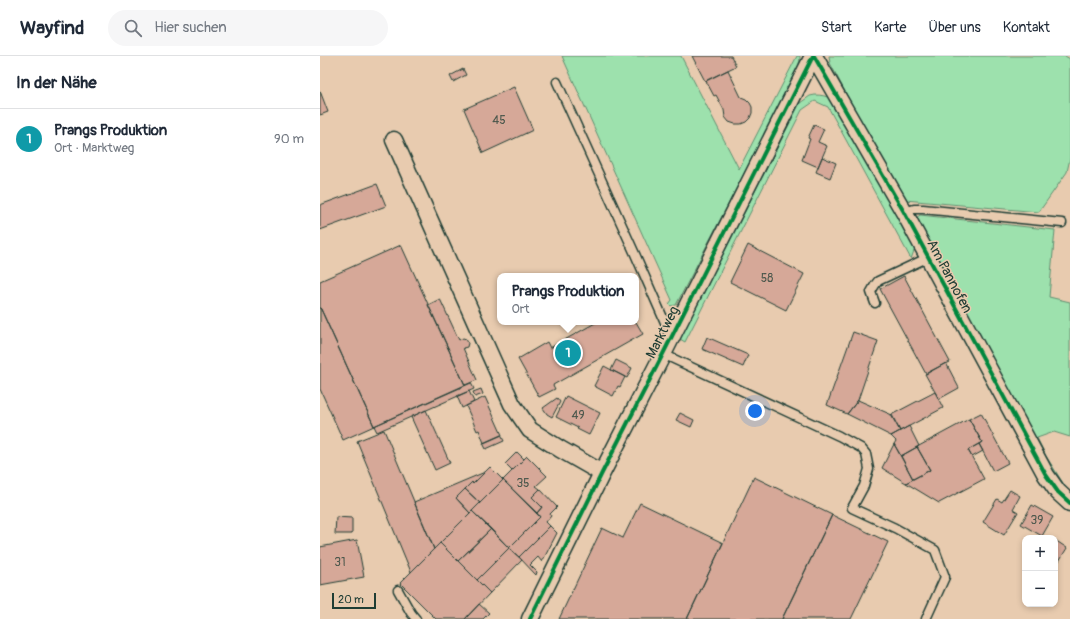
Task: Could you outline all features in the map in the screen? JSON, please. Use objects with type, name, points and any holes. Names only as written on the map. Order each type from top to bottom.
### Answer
[{"type":"street","name":"Am Pannofen","points":[[814,56],[904,212],[927,258],[1046,475],[1058,492],[1070,503]]},
{"type":"street","name":"Marktweg","points":[[530,619],[602,473],[814,56]]},
{"type":"street","points":[[394,140],[512,404],[530,430],[602,473]]},
{"type":"lane","points":[[557,82],[671,337]]},
{"type":"lane","points":[[904,212],[914,209],[923,209],[1062,223]]},
{"type":"lane","points":[[875,303],[871,292],[878,281],[927,258]]},
{"type":"lane","points":[[663,354],[839,436],[861,448],[866,454],[869,469],[864,486],[852,508],[895,528],[935,550],[945,577],[926,619]]},
{"type":"lane","points":[[398,590],[411,614],[416,619]]},
{"type":"green space","points":[[562,56],[681,56],[739,169],[797,56],[800,56],[799,64],[794,77],[676,305],[671,306],[669,304],[672,300]]},
{"type":"green space","points":[[829,56],[1065,56],[1070,59],[1070,158],[1067,172],[1039,212],[905,200],[863,126],[830,63]]},
{"type":"green space","points":[[815,95],[832,99],[915,248],[911,259],[828,107],[815,101],[802,110],[685,342],[680,339],[800,103],[810,96]]},
{"type":"green space","points":[[920,215],[1055,230],[1049,297],[1070,302],[1070,437],[1054,432],[1037,438],[1046,456],[1068,491],[1054,476],[916,218]]},
{"type":"building","points":[[692,56],[731,56],[736,66],[705,81]]},
{"type":"building","points":[[463,69],[466,75],[453,82],[450,76]]},
{"type":"building","points":[[728,70],[741,97],[746,99],[752,107],[750,118],[741,124],[729,122],[725,117],[724,110],[716,95],[714,96],[706,81]]},
{"type":"building","points":[[514,87],[533,130],[483,153],[464,109]]},
{"type":"building","points":[[320,91],[328,112],[320,115]]},
{"type":"building","points":[[814,125],[824,129],[818,142],[827,146],[818,167],[802,160],[810,139],[808,138]]},
{"type":"building","points":[[822,157],[836,163],[830,178],[816,172]]},
{"type":"building","points":[[377,184],[386,206],[320,230],[320,205]]},
{"type":"building","points":[[401,245],[465,385],[374,426],[320,307],[320,281]]},
{"type":"building","points":[[748,245],[804,274],[786,310],[730,282]]},
{"type":"building","points":[[904,276],[950,362],[926,374],[880,289]]},
{"type":"building","points":[[440,299],[459,340],[463,338],[466,339],[468,343],[467,347],[463,348],[477,380],[465,385],[428,305]]},
{"type":"building","points":[[320,307],[374,426],[343,440],[320,389]]},
{"type":"building","points":[[592,325],[638,325],[643,334],[553,385],[555,389],[539,397],[518,359],[547,342],[550,348]]},
{"type":"building","points":[[853,332],[878,341],[858,400],[847,414],[827,405]]},
{"type":"building","points":[[707,337],[748,355],[743,367],[702,349]]},
{"type":"building","points":[[616,360],[632,368],[627,378],[611,370]]},
{"type":"building","points":[[946,363],[959,388],[939,399],[925,374]]},
{"type":"building","points":[[604,366],[625,377],[613,396],[594,386]]},
{"type":"building","points":[[471,383],[474,389],[377,432],[374,426]]},
{"type":"building","points":[[481,389],[483,394],[475,397],[473,392]]},
{"type":"building","points":[[469,391],[474,402],[462,408],[457,396]]},
{"type":"building","points":[[935,392],[943,408],[900,431],[891,415]]},
{"type":"building","points":[[566,396],[600,413],[589,435],[556,417]]},
{"type":"building","points":[[485,397],[502,435],[484,443],[466,406]]},
{"type":"building","points":[[557,398],[560,402],[552,417],[547,414],[543,408]]},
{"type":"building","points":[[858,400],[892,415],[900,431],[891,436],[847,414]]},
{"type":"building","points":[[426,410],[450,463],[435,470],[411,417]]},
{"type":"building","points":[[680,413],[694,420],[691,427],[676,420]]},
{"type":"building","points":[[981,413],[1008,463],[993,471],[979,444],[982,442],[969,419]]},
{"type":"building","points":[[969,419],[982,442],[968,450],[984,479],[939,503],[906,483],[930,470],[917,447]]},
{"type":"building","points":[[909,426],[919,446],[901,456],[894,444],[896,441],[891,436]]},
{"type":"building","points":[[384,430],[434,549],[411,572],[357,441]]},
{"type":"building","points":[[501,435],[504,441],[486,449],[483,443]]},
{"type":"building","points":[[894,444],[913,479],[906,483],[882,468]]},
{"type":"building","points":[[979,444],[983,451],[972,457],[968,450]]},
{"type":"building","points":[[917,447],[930,470],[913,479],[901,456]]},
{"type":"building","points":[[517,452],[524,459],[512,471],[505,464]]},
{"type":"building","points":[[527,456],[547,476],[536,486],[540,489],[532,497],[542,507],[537,513],[503,480]]},
{"type":"building","points":[[490,467],[503,480],[480,503],[465,489],[472,482],[473,484]]},
{"type":"building","points":[[485,472],[473,484],[472,482],[456,498],[470,513],[434,549],[414,502]]},
{"type":"building","points":[[754,477],[832,515],[782,619],[687,619]]},
{"type":"building","points":[[503,480],[540,517],[509,548],[472,511]]},
{"type":"building","points":[[465,489],[480,503],[470,513],[456,498]]},
{"type":"building","points":[[540,489],[557,507],[550,514],[551,516],[546,522],[550,526],[519,557],[509,548],[540,517],[537,513],[542,507],[532,497]]},
{"type":"building","points":[[1010,490],[1020,496],[1013,509],[1018,512],[1004,535],[983,522],[997,499],[1002,502]]},
{"type":"building","points":[[640,503],[723,543],[687,619],[559,619],[602,528],[623,538]]},
{"type":"building","points":[[1032,505],[1053,517],[1043,535],[1021,524]]},
{"type":"building","points":[[472,511],[491,529],[458,561],[440,543]]},
{"type":"building","points":[[832,515],[888,542],[851,619],[782,619]]},
{"type":"building","points":[[336,517],[352,518],[352,534],[335,534]]},
{"type":"building","points":[[550,526],[557,533],[542,562],[538,557],[530,565],[537,572],[536,575],[519,557]]},
{"type":"building","points":[[491,529],[509,548],[477,580],[458,561]]},
{"type":"building","points":[[357,540],[364,577],[320,585],[320,547]]},
{"type":"building","points":[[1058,542],[1067,548],[1058,560]]},
{"type":"building","points":[[440,543],[490,593],[465,619],[436,619],[400,583]]},
{"type":"building","points":[[509,548],[522,560],[490,593],[477,580]]},
{"type":"building","points":[[479,604],[489,613],[483,619],[465,619]]},
{"type":"cycle path","points":[[530,619],[602,473],[813,56]]},
{"type":"cycle path","points":[[814,56],[904,212],[1046,475],[1058,492],[1070,503]]},
{"type":"place","name":"Prangs Produktion","points":[[568,353]]}]
